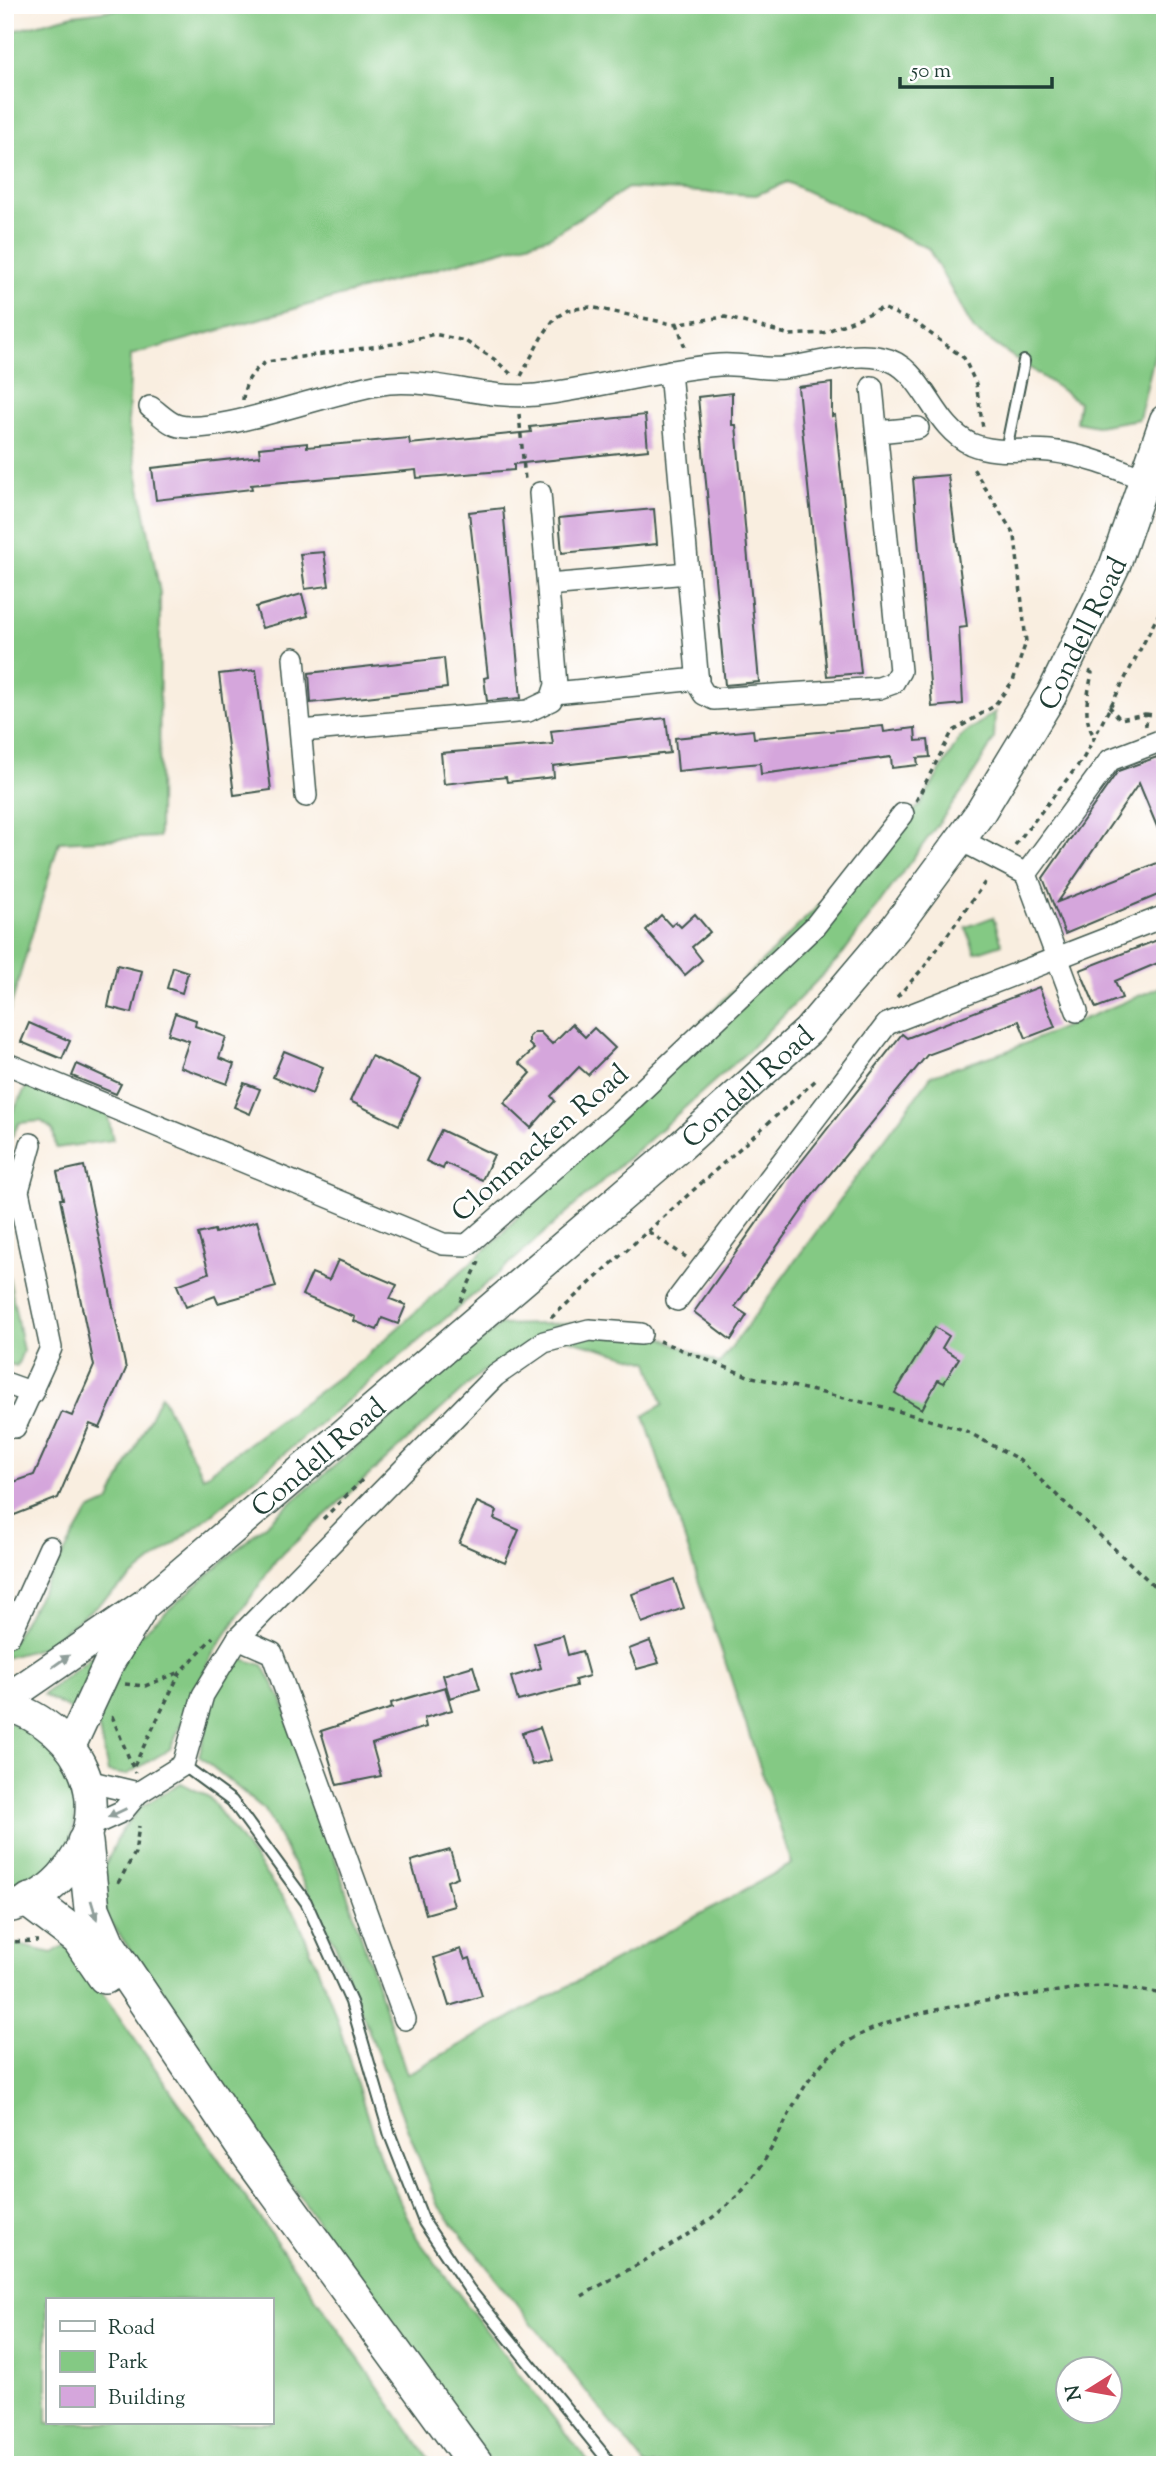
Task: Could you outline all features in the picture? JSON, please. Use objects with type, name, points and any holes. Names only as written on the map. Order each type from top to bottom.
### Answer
[{"type":"highway","points":[[87,1834],[92,1909],[107,1944],[244,2147],[476,2465]]},
{"type":"highway","points":[[14,1907],[79,1938],[244,2180],[450,2465]]},
{"type":"main road","name":"Condell Road","points":[[145,1604],[682,1145],[808,1031],[895,928],[961,840],[1051,696],[1115,565],[1165,420]]},
{"type":"main road","points":[[5,1702],[145,1604]]},
{"type":"main road","points":[[71,1747],[109,1663],[145,1604]]},
{"type":"main road","points":[[5,1702],[51,1726],[71,1747],[87,1781],[91,1804],[87,1834],[69,1868],[52,1887],[14,1907]]},
{"type":"street","points":[[150,407],[176,425],[203,426],[245,419],[339,392],[389,383],[432,384],[506,397],[518,392],[722,364],[781,368],[858,356],[880,357],[893,360],[910,372],[931,407],[949,427],[969,443],[1006,450],[1047,450],[1089,458],[1146,480]]},
{"type":"street","points":[[670,371],[698,679],[704,694],[714,699],[879,688],[893,683],[900,671],[872,387]]},
{"type":"street","points":[[877,432],[918,428]]},
{"type":"street","points":[[301,731],[528,711],[541,708],[551,700],[556,685],[548,586],[532,489]]},
{"type":"street","points":[[548,586],[688,573]]},
{"type":"street","points":[[295,658],[306,796]]},
{"type":"street","points":[[554,693],[698,679]]},
{"type":"street","points":[[1026,874],[1110,760],[1156,742]]},
{"type":"street","name":"Clonmacken Road","points":[[5,1063],[443,1244],[467,1245],[617,1114],[815,926],[903,814]]},
{"type":"street","points":[[961,840],[1026,874],[1077,1011]]},
{"type":"street","points":[[677,1300],[887,1024],[1165,916]]},
{"type":"street","points":[[5,1423],[15,1427],[33,1393],[51,1348],[18,1191],[31,1144]]},
{"type":"street","points":[[87,1834],[123,1811],[138,1793],[183,1765],[203,1695],[237,1638],[495,1376],[544,1342],[589,1331],[641,1334]]},
{"type":"street","points":[[5,1383],[33,1393]]},
{"type":"street","points":[[5,1636],[10,1635],[50,1547]]},
{"type":"street","points":[[237,1638],[272,1653],[405,2019]]},
{"type":"street","points":[[87,1781],[138,1793]]},
{"type":"lane","points":[[1006,450],[1024,361]]},
{"type":"lane","points":[[183,1765],[232,1801],[306,1902],[351,2002],[390,2134],[424,2222],[469,2289],[612,2465]]},
{"type":"path","points":[[518,392],[541,338],[555,318],[568,310],[590,307],[672,324],[725,317],[790,335],[823,333],[883,308],[916,323],[964,358],[976,384],[984,433],[970,467],[1015,536],[1019,551],[1026,642],[1013,681],[994,706],[952,732],[911,811],[903,814]]},
{"type":"path","points":[[245,419],[243,391],[253,370],[266,362],[400,343],[435,334],[465,341],[513,375],[518,392],[532,489]]},
{"type":"path","points":[[1092,673],[1088,696],[1088,727],[1094,737]]},
{"type":"path","points":[[1109,706],[1120,719],[1145,714],[1165,717]]},
{"type":"path","points":[[1145,714],[1156,742]]},
{"type":"path","points":[[649,1231],[702,1268]]},
{"type":"path","points":[[641,1334],[748,1376],[884,1407],[964,1430],[1018,1459],[1165,1595]]},
{"type":"path","points":[[110,1712],[115,1731],[134,1766],[180,1673],[145,1686],[113,1683]]},
{"type":"path","points":[[117,1885],[135,1853],[138,1830]]},
{"type":"path","points":[[5,1942],[37,1942]]},
{"type":"path","points":[[582,2296],[703,2223],[734,2199],[754,2178],[811,2077],[830,2055],[856,2037],[913,2017],[1084,1987],[1106,1986],[1165,1994]]},
{"type":"green space","points":[[152,5],[1165,5],[1165,311],[1139,419],[1097,426],[1076,422],[1079,402],[974,330],[928,248],[787,182],[756,195],[628,188],[549,237],[131,355],[128,424],[160,593],[159,837],[59,842],[5,1026],[5,33],[73,15]]},
{"type":"green space","points":[[995,712],[994,739],[969,782],[841,956],[747,1052],[490,1281],[216,1511],[44,1647],[5,1658],[5,1645],[10,1645],[89,1511],[109,1502],[161,1395],[203,1477],[363,1359],[495,1241],[689,1034],[920,805],[961,736]]},
{"type":"green space","points":[[993,917],[1002,944],[975,953],[966,927]]},
{"type":"green space","points":[[1165,985],[1165,2465],[645,2465],[437,2204],[334,1942],[265,1810],[199,1756],[219,1682],[239,1658],[263,1665],[283,1702],[407,2074],[792,1864],[644,1416],[663,1404],[649,1362],[549,1334],[481,1373],[276,1560],[212,1655],[170,1749],[126,1775],[108,1772],[96,1715],[116,1656],[500,1325],[628,1322],[719,1364],[932,1075],[1007,1051]]},
{"type":"green space","points":[[28,1084],[107,1112],[113,1140],[56,1148],[53,1130],[41,1121],[19,1123],[9,1142],[13,1167],[5,1170],[5,1126]]},
{"type":"green space","points":[[5,1256],[23,1351],[17,1366],[5,1363]]},
{"type":"green space","points":[[104,1647],[77,1713],[43,1695]]},
{"type":"green space","points":[[5,1722],[33,1732],[55,1752],[73,1787],[75,1806],[69,1843],[60,1860],[31,1888],[5,1896]]},
{"type":"green space","points":[[181,1783],[209,1797],[297,1917],[331,2001],[381,2160],[417,2238],[591,2465],[491,2465],[421,2373],[106,1915],[100,1877],[121,1831],[141,1807]]},
{"type":"green space","points":[[15,1944],[52,1953],[65,1945],[84,1967],[433,2465],[5,2465],[5,1948]]},
{"type":"building","points":[[832,383],[832,416],[835,415],[861,673],[827,676],[798,387]]},
{"type":"building","points":[[732,393],[732,425],[736,425],[759,682],[725,685],[698,397]]},
{"type":"building","points":[[645,415],[648,450],[514,464],[514,470],[417,478],[416,470],[251,485],[252,489],[156,500],[152,468],[260,456],[259,448],[307,443],[307,447],[409,438],[410,444],[531,432],[530,427]]},
{"type":"building","points":[[948,475],[967,627],[959,628],[963,704],[932,707],[913,478]]},
{"type":"building","points":[[503,508],[521,698],[487,701],[484,678],[488,677],[469,512]]},
{"type":"building","points":[[654,509],[657,544],[562,553],[559,518]]},
{"type":"building","points":[[324,552],[329,586],[305,589],[300,554]]},
{"type":"building","points":[[302,594],[308,616],[262,628],[256,607]]},
{"type":"building","points":[[444,658],[447,688],[311,703],[309,673]]},
{"type":"building","points":[[256,670],[271,790],[234,795],[219,674]]},
{"type":"building","points":[[666,718],[670,753],[553,766],[554,777],[507,782],[506,777],[444,784],[441,753],[553,744],[551,731]]},
{"type":"building","points":[[883,726],[884,732],[915,728],[916,741],[928,740],[930,757],[917,758],[918,765],[892,768],[891,757],[761,774],[760,763],[678,771],[675,738],[753,730],[754,738]]},
{"type":"building","points":[[1157,757],[1165,780],[1165,846],[1139,783],[1058,902],[1165,860],[1165,892],[1065,934],[1043,878],[1118,771]]},
{"type":"building","points":[[695,914],[710,932],[692,947],[702,960],[685,975],[646,930],[661,915],[671,926],[676,922],[681,927]]},
{"type":"building","points":[[1165,937],[1165,960],[1115,981],[1122,998],[1096,1008],[1080,970]]},
{"type":"building","points":[[117,965],[142,971],[132,1013],[108,1007]]},
{"type":"building","points":[[173,967],[188,972],[182,993],[167,988]]},
{"type":"building","points":[[1039,987],[1055,1027],[1026,1038],[1019,1021],[927,1055],[812,1196],[735,1307],[747,1315],[731,1340],[694,1312],[787,1180],[902,1034],[907,1038]]},
{"type":"building","points":[[175,1013],[196,1020],[195,1026],[226,1037],[219,1058],[234,1064],[227,1084],[180,1067],[189,1041],[168,1034]]},
{"type":"building","points":[[29,1023],[70,1041],[62,1059],[21,1042]]},
{"type":"building","points":[[572,1024],[585,1037],[594,1028],[615,1048],[588,1075],[579,1067],[551,1096],[555,1101],[531,1128],[504,1103],[531,1073],[519,1063],[534,1049],[529,1044],[529,1037],[534,1032],[540,1032],[552,1044]]},
{"type":"building","points":[[284,1051],[323,1067],[312,1094],[273,1077]]},
{"type":"building","points":[[371,1056],[421,1079],[399,1125],[350,1101]]},
{"type":"building","points":[[77,1064],[121,1084],[116,1094],[72,1076]]},
{"type":"building","points":[[244,1083],[260,1089],[250,1114],[234,1107]]},
{"type":"building","points":[[441,1130],[494,1155],[482,1180],[445,1163],[443,1169],[426,1161]]},
{"type":"building","points":[[84,1166],[126,1369],[100,1428],[90,1424],[58,1498],[12,1516],[5,1514],[5,1485],[34,1475],[62,1412],[72,1416],[94,1366],[60,1199],[63,1199],[57,1172]]},
{"type":"building","points":[[257,1221],[276,1287],[218,1303],[215,1296],[186,1307],[177,1285],[209,1273],[198,1234],[214,1230],[215,1233]]},
{"type":"building","points":[[338,1260],[397,1285],[390,1299],[406,1305],[398,1324],[382,1318],[377,1330],[354,1321],[355,1317],[302,1295],[312,1273],[329,1280]]},
{"type":"building","points":[[935,1327],[949,1336],[942,1348],[959,1358],[944,1383],[938,1380],[922,1409],[895,1393]]},
{"type":"building","points":[[477,1502],[497,1511],[494,1519],[519,1530],[505,1563],[459,1543]]},
{"type":"building","points":[[674,1579],[684,1608],[642,1623],[632,1594]]},
{"type":"building","points":[[563,1636],[568,1655],[582,1651],[589,1676],[575,1680],[576,1686],[518,1701],[511,1677],[541,1668],[534,1644]]},
{"type":"building","points":[[650,1641],[659,1663],[637,1669],[629,1649]]},
{"type":"building","points":[[473,1666],[480,1689],[450,1698],[443,1675]]},
{"type":"building","points":[[445,1687],[452,1710],[424,1718],[426,1727],[372,1744],[381,1776],[337,1785],[321,1731],[392,1708],[391,1703]]},
{"type":"building","points":[[540,1727],[551,1760],[532,1765],[522,1733]]},
{"type":"building","points":[[450,1850],[458,1877],[447,1881],[454,1906],[426,1914],[411,1861]]},
{"type":"building","points":[[461,1949],[465,1960],[470,1958],[482,1996],[449,2006],[434,1958]]}]
